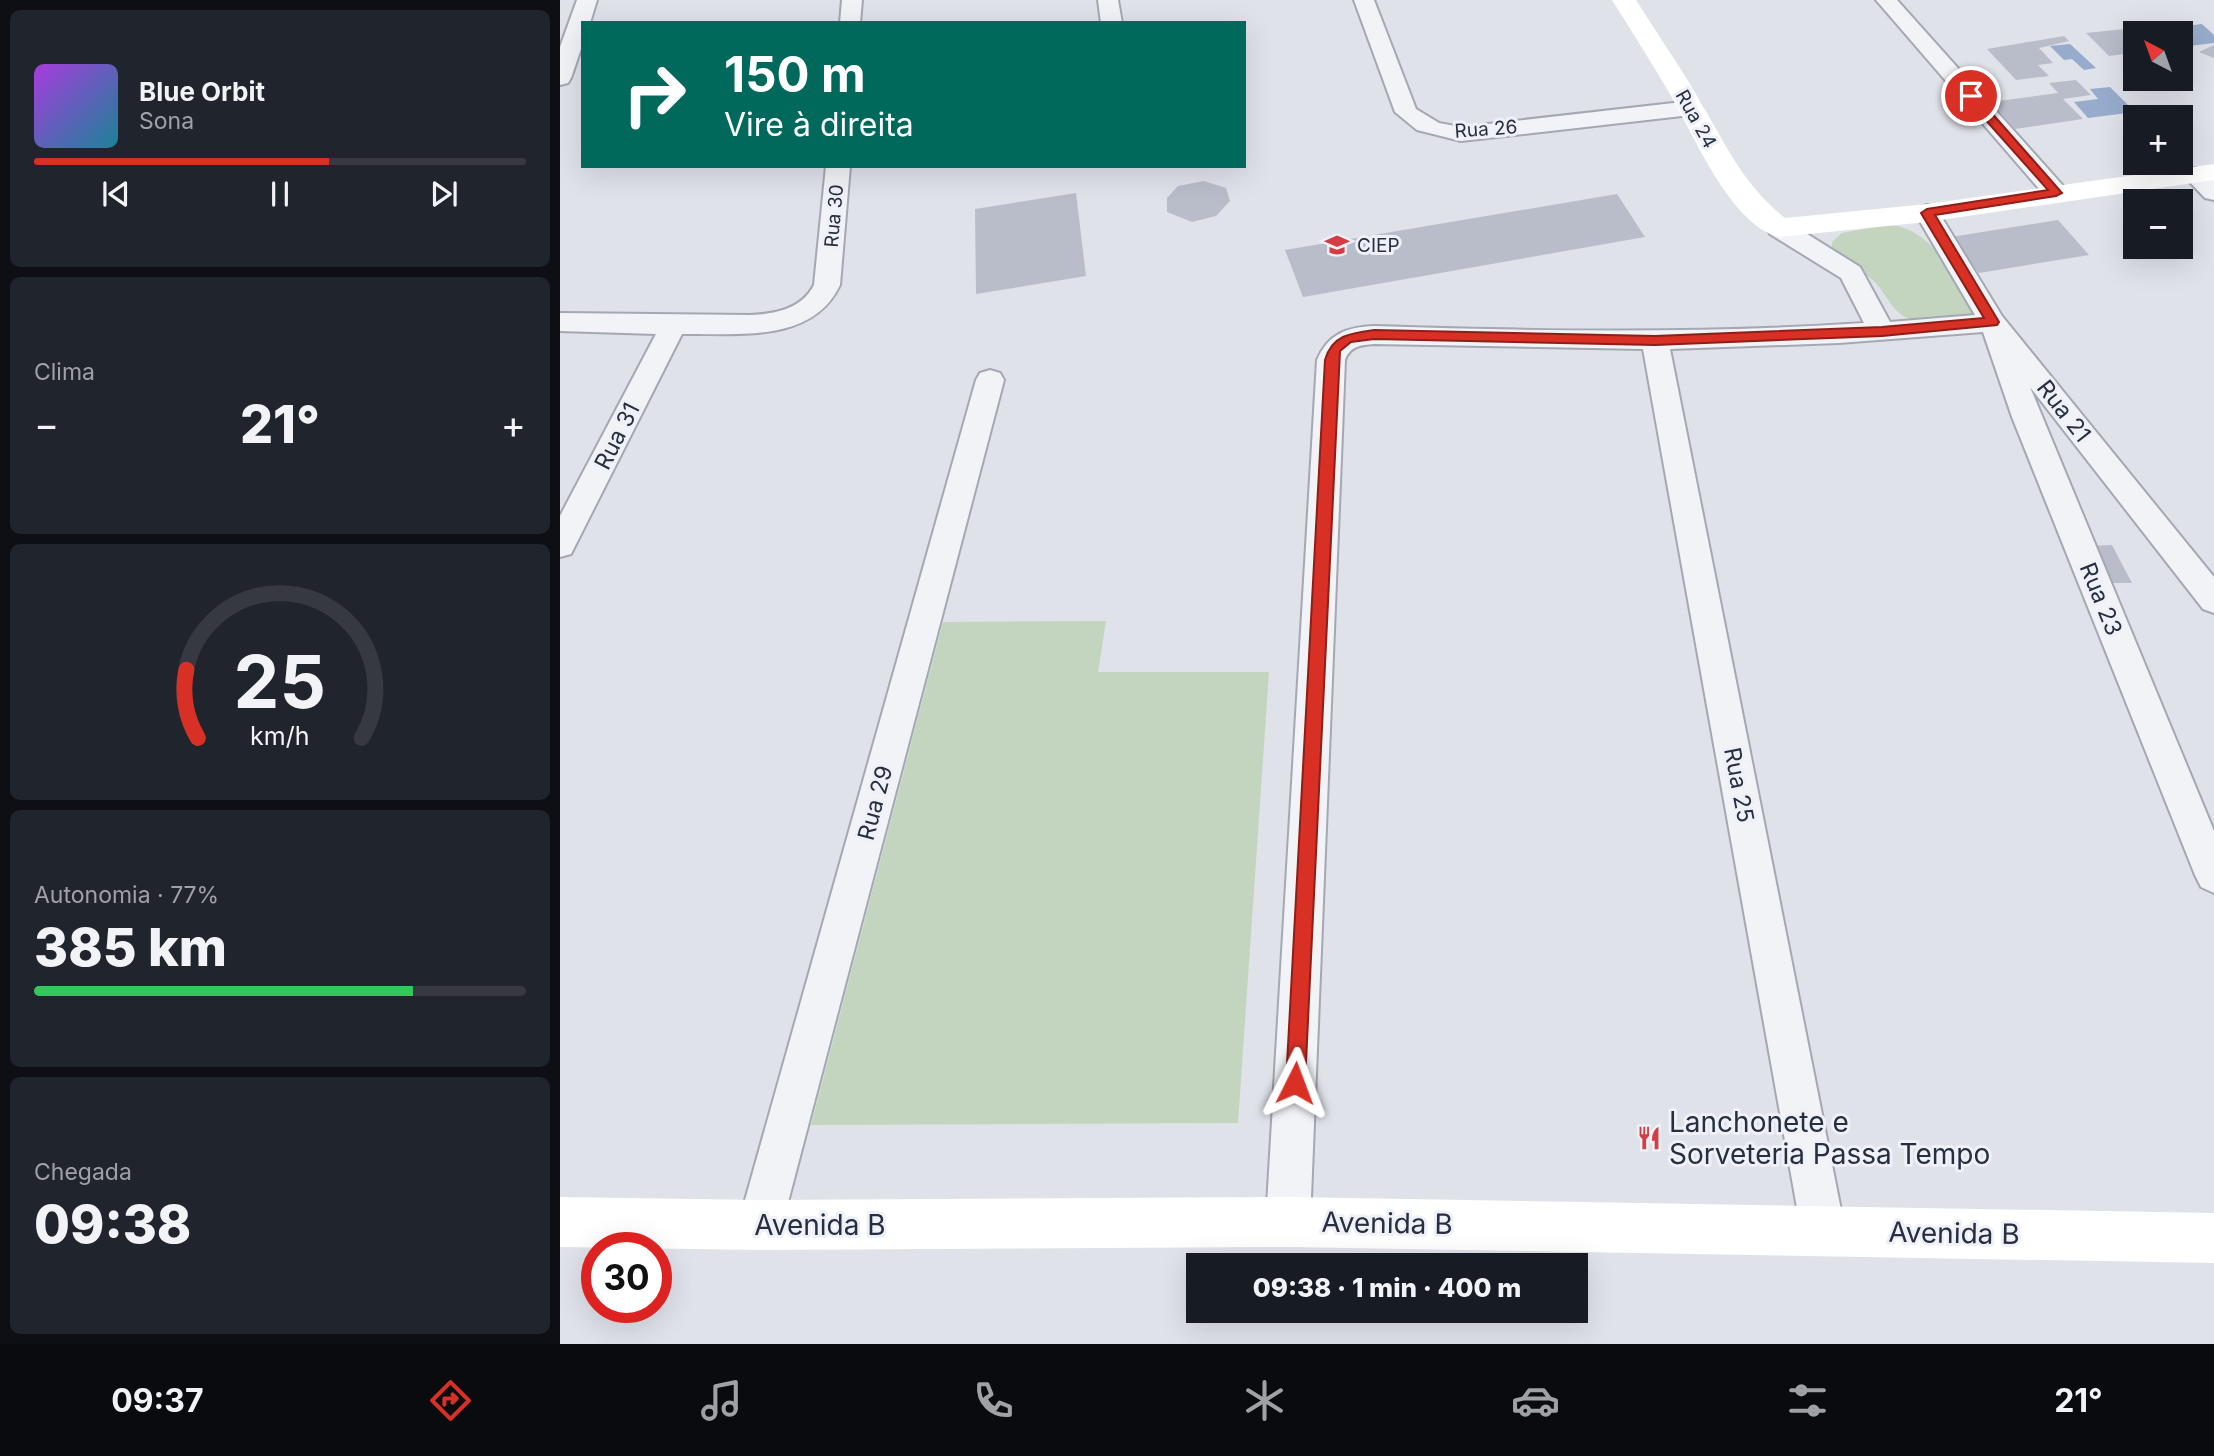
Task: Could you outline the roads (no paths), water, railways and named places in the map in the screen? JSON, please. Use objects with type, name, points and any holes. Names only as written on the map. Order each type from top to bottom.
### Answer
[{"type":"street","points":[[560,78],[587,0]]},
{"type":"street","points":[[850,21],[852,0]]},
{"type":"street","points":[[1108,0],[1112,21]]},
{"type":"street","name":"Rua 26","points":[[1364,0],[1406,112],[1419,124],[1437,131],[1461,134],[1691,108]]},
{"type":"street","name":"Rua 24","points":[[1624,0],[1691,108],[1738,192],[1756,212],[1779,228]]},
{"type":"street","points":[[1886,0],[2056,193]]},
{"type":"street","name":"Rua 30","points":[[560,321],[673,326],[767,323],[792,317],[811,307],[821,298],[827,285],[838,168]]},
{"type":"street","points":[[1779,228],[1927,213],[2056,193],[2208,180]]},
{"type":"street","name":"Rua 21","points":[[1927,213],[1993,322],[2214,600]]},
{"type":"street","points":[[1779,228],[1850,273],[1882,332]]},
{"type":"street","points":[[1289,1222],[1331,360],[1334,349],[1340,342],[1366,335],[1655,340],[1882,332],[1993,322]]},
{"type":"street","name":"Rua 23","points":[[1993,322],[2026,417],[2214,875]]},
{"type":"street","name":"Rua 31","points":[[560,545],[673,326]]},
{"type":"street","name":"Rua 25","points":[[1655,340],[1823,1230]]},
{"type":"street","name":"Rua 29","points":[[760,1225],[990,380]]},
{"type":"street","name":"Avenida B","points":[[560,1222],[760,1225],[1289,1222],[2214,1238]]},
{"type":"water","points":[[2202,24],[2214,35],[2214,43],[2193,46],[2193,25]]},
{"type":"water","points":[[2070,44],[2096,68],[2084,70],[2072,59],[2064,60],[2050,46]]},
{"type":"water","points":[[2110,87],[2128,105],[2123,105],[2123,114],[2088,118],[2074,102],[2098,99],[2090,89]]},
{"type":"place","name":"CIEP","points":[[1337,245]]},
{"type":"place","name":"Lanchonete e Sorveteria Passa Tempo","points":[[1649,1138]]}]
